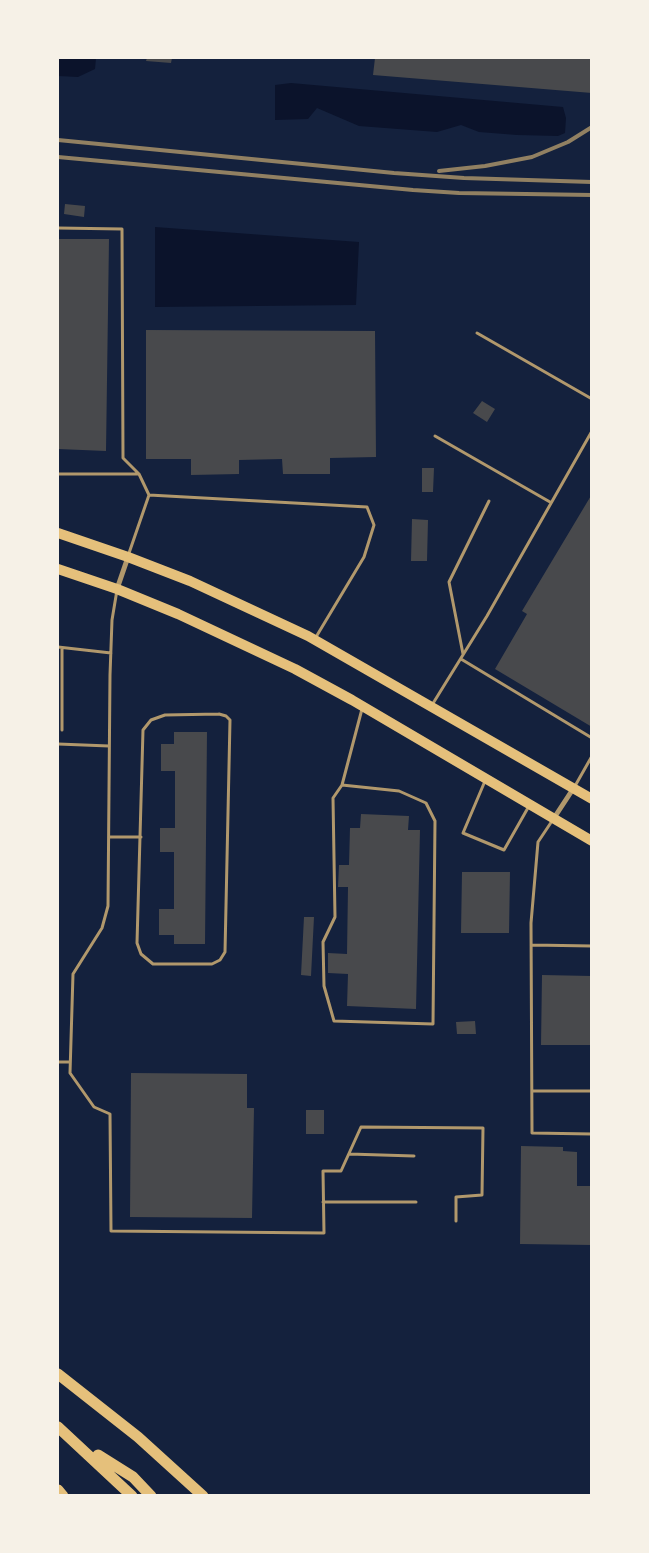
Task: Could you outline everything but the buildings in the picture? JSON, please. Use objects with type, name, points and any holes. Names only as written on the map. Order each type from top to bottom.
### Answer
[{"type":"highway","points":[[58,1374],[138,1437],[203,1496]]},
{"type":"highway","points":[[58,1427],[116,1479],[132,1496]]},
{"type":"highway","points":[[71,1438],[133,1478],[151,1496]]},
{"type":"highway","points":[[116,1479],[122,1496]]},
{"type":"highway","points":[[58,1490],[63,1496]]},
{"type":"main road","points":[[58,532],[128,556],[250,608],[315,639],[592,799]]},
{"type":"main road","points":[[58,569],[117,589],[236,640],[363,706],[592,841]]},
{"type":"street","points":[[117,589],[128,556]]},
{"type":"street","points":[[554,818],[573,789]]},
{"type":"lane","points":[[58,228],[122,229],[123,458],[139,474],[149,495],[128,556]]},
{"type":"lane","points":[[477,333],[592,400]]},
{"type":"lane","points":[[432,705],[592,431]]},
{"type":"lane","points":[[435,436],[550,502]]},
{"type":"lane","points":[[58,474],[139,474]]},
{"type":"lane","points":[[149,495],[366,507],[374,526],[364,557],[315,639]]},
{"type":"lane","points":[[463,654],[449,582],[489,501]]},
{"type":"lane","points":[[117,589],[112,620],[111,653],[108,906],[102,928],[73,974],[70,1062],[70,1073],[94,1106],[110,1114],[111,1231],[324,1233],[323,1171],[341,1171],[361,1127],[483,1128],[482,1195],[456,1197],[456,1221]]},
{"type":"lane","points":[[62,730],[60,648],[111,653]]},
{"type":"lane","points":[[460,659],[592,738]]},
{"type":"lane","points":[[342,785],[398,791],[426,803],[435,821],[433,1024],[334,1021],[324,986],[323,942],[334,917],[333,798],[342,785],[363,706]]},
{"type":"lane","points":[[165,715],[226,716],[230,720],[225,952],[220,960],[212,964],[153,964],[141,954],[137,943],[141,837],[143,730],[147,723],[165,715]]},
{"type":"lane","points":[[58,744],[109,746]]},
{"type":"lane","points":[[573,789],[592,756]]},
{"type":"lane","points":[[486,778],[463,833],[504,850],[530,804]]},
{"type":"lane","points":[[554,818],[538,842],[532,945],[532,1133],[592,1134]]},
{"type":"lane","points":[[109,837],[141,837]]},
{"type":"lane","points":[[532,945],[592,946]]},
{"type":"lane","points":[[58,1062],[70,1062]]},
{"type":"lane","points":[[533,1091],[592,1091]]},
{"type":"lane","points":[[349,1154],[414,1156]]},
{"type":"lane","points":[[324,1202],[416,1202]]},
{"type":"water","points":[[58,58],[96,58],[95,69],[78,77],[58,76]]},
{"type":"water","points":[[291,83],[563,107],[566,118],[565,133],[558,136],[517,135],[479,132],[461,125],[437,132],[359,126],[317,108],[308,119],[275,120],[275,85]]},
{"type":"water","points":[[155,227],[359,242],[356,305],[155,307]]},
{"type":"railway","points":[[439,171],[485,166],[532,157],[568,142],[592,127]]},
{"type":"railway","points":[[58,140],[394,173],[464,178],[592,182]]},
{"type":"railway","points":[[58,157],[413,190],[459,193],[592,195]]}]
